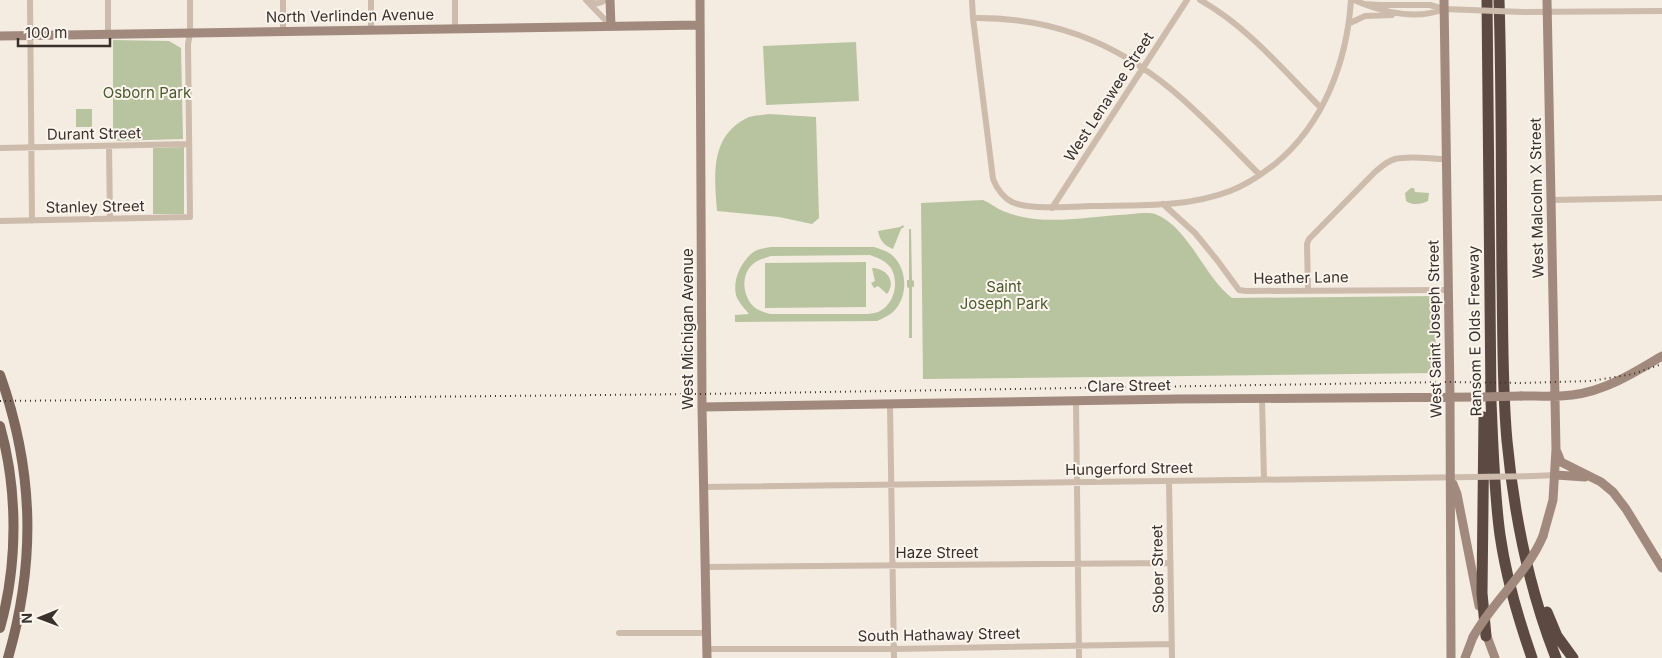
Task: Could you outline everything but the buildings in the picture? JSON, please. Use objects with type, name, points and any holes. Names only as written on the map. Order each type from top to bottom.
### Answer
[{"type":"highway","name":"Ransom E Olds Freeway","points":[[1487,0],[1492,425],[1498,517],[1503,553],[1512,591],[1532,658]]},
{"type":"highway","name":"Ransom E Olds Freeway","points":[[1499,0],[1504,378],[1507,443],[1514,496]]},
{"type":"highway","points":[[1486,636],[1482,608],[1482,577],[1489,257]]},
{"type":"highway","points":[[1514,496],[1528,568],[1540,612],[1556,658]]},
{"type":"highway","points":[[1514,496],[1547,614],[1560,641],[1573,658]]},
{"type":"main road","points":[[0,375],[14,419],[20,447],[25,476],[28,514],[27,557],[22,600],[8,658]]},
{"type":"main road","points":[[0,426],[10,478],[13,510],[12,562],[8,593],[0,628]]},
{"type":"street","points":[[30,0],[32,221]]},
{"type":"street","points":[[108,0],[108,34]]},
{"type":"street","points":[[189,144],[188,44],[190,34],[190,0]]},
{"type":"street","points":[[283,0],[283,31]]},
{"type":"street","points":[[371,0],[371,29]]},
{"type":"street","points":[[454,0],[455,27]]},
{"type":"street","points":[[587,1],[594,4],[605,0]]},
{"type":"street","points":[[610,0],[611,26]]},
{"type":"street","name":"West Michigan Avenue","points":[[700,0],[702,407],[707,654]]},
{"type":"street","points":[[972,0],[992,172],[996,188],[1000,194],[1013,202],[1052,208],[1163,204],[1196,200],[1228,192],[1242,186],[1276,163],[1293,146],[1321,108],[1337,73],[1346,44],[1353,0],[1403,15]]},
{"type":"street","name":"West Lenawee Street","points":[[1052,208],[1144,68],[1186,0]]},
{"type":"street","points":[[1200,0],[1240,27],[1255,40],[1321,108]]},
{"type":"street","name":"West Malcolm X Street","points":[[1465,658],[1473,637],[1493,607],[1533,556],[1543,536],[1552,508],[1556,476],[1556,396],[1547,0]]},
{"type":"street","points":[[587,1],[611,26]]},
{"type":"street","points":[[1364,4],[1430,6],[1444,4],[1470,10],[1523,12],[1662,11]]},
{"type":"street","points":[[1350,23],[1365,16],[1430,14],[1444,4]]},
{"type":"street","name":"West Saint Joseph Street","points":[[1444,4],[1450,398],[1451,658]]},
{"type":"street","points":[[973,18],[999,18],[1037,22],[1104,45],[1144,68],[1173,90],[1260,175]]},
{"type":"street","name":"North Verlinden Avenue","points":[[0,36],[190,34],[455,27],[700,25]]},
{"type":"street","name":"Durant Street","points":[[0,148],[189,144]]},
{"type":"street","name":"Stanley Street","points":[[0,222],[190,217],[189,144]]},
{"type":"street","points":[[109,146],[110,219]]},
{"type":"street","points":[[1308,290],[1307,244],[1375,172],[1387,162],[1395,159],[1446,159]]},
{"type":"street","points":[[1551,200],[1662,198]]},
{"type":"street","name":"Heather Lane","points":[[1163,204],[1195,233],[1239,290],[1448,290]]},
{"type":"street","name":"Clare Street","points":[[702,407],[1178,399],[1556,396],[1577,394],[1611,384],[1633,374],[1662,356]]},
{"type":"street","points":[[1262,399],[1264,479]]},
{"type":"street","points":[[1076,401],[1079,658]]},
{"type":"street","points":[[890,405],[894,658]]},
{"type":"street","points":[[1556,449],[1558,459],[1561,462],[1605,485],[1617,496],[1662,568]]},
{"type":"street","points":[[1556,476],[1580,476],[1595,479]]},
{"type":"street","name":"Hungerford Street","points":[[704,487],[1556,476]]},
{"type":"street","points":[[1450,477],[1457,494],[1486,636],[1495,658]]},
{"type":"street","name":"Sober Street","points":[[1169,480],[1172,658]]},
{"type":"street","name":"Haze Street","points":[[705,567],[1170,563]]},
{"type":"street","points":[[620,633],[706,633]]},
{"type":"street","name":"South Hathaway Street","points":[[707,654],[1171,644]]},
{"type":"green space","name":"Osborn Park","points":[[113,40],[169,41],[181,48],[183,139],[113,141]]},
{"type":"green space","points":[[856,42],[859,101],[766,105],[763,46]]},
{"type":"green space","points":[[76,109],[92,109],[92,127],[76,127]]},
{"type":"green space","points":[[769,114],[816,117],[819,218],[812,224],[779,217],[717,211],[715,183],[717,157],[721,145],[727,134],[736,125],[749,117]]},
{"type":"green space","points":[[184,147],[184,214],[153,214],[153,148]]},
{"type":"green space","points":[[1414,188],[1415,192],[1429,193],[1428,201],[1411,204],[1406,201],[1405,193]]},
{"type":"green space","name":"Saint Joseph Park","points":[[983,200],[1017,216],[1045,220],[1142,213],[1155,214],[1167,220],[1177,230],[1213,278],[1232,298],[1435,296],[1436,373],[923,379],[921,203]]},
{"type":"green space","points":[[903,225],[904,227],[901,229],[893,249],[887,246],[878,231]]},
{"type":"green space","points":[[909,229],[911,229],[912,280],[914,281],[914,287],[912,287],[912,338],[909,338],[909,288],[907,287],[907,280],[909,280]]},
{"type":"green space","points":[[769,247],[874,247],[883,250],[892,255],[901,268],[904,283],[902,298],[894,311],[877,321],[735,322],[735,315],[749,314],[737,298],[735,292],[738,272],[750,255],[757,250]],"holes":[[[870,255],[882,260],[889,266],[895,280],[892,298],[885,307],[877,312],[868,314],[770,314],[753,306],[745,291],[746,273],[749,268],[758,261],[771,256]]]},
{"type":"green space","points":[[866,262],[866,307],[765,308],[765,263]]},
{"type":"green space","points":[[872,268],[882,270],[888,276],[891,284],[887,294],[878,286],[874,288],[871,283],[875,281]]},
{"type":"railway","points":[[0,401],[702,394],[1449,382],[1521,383],[1591,381],[1633,374],[1662,364]]}]
